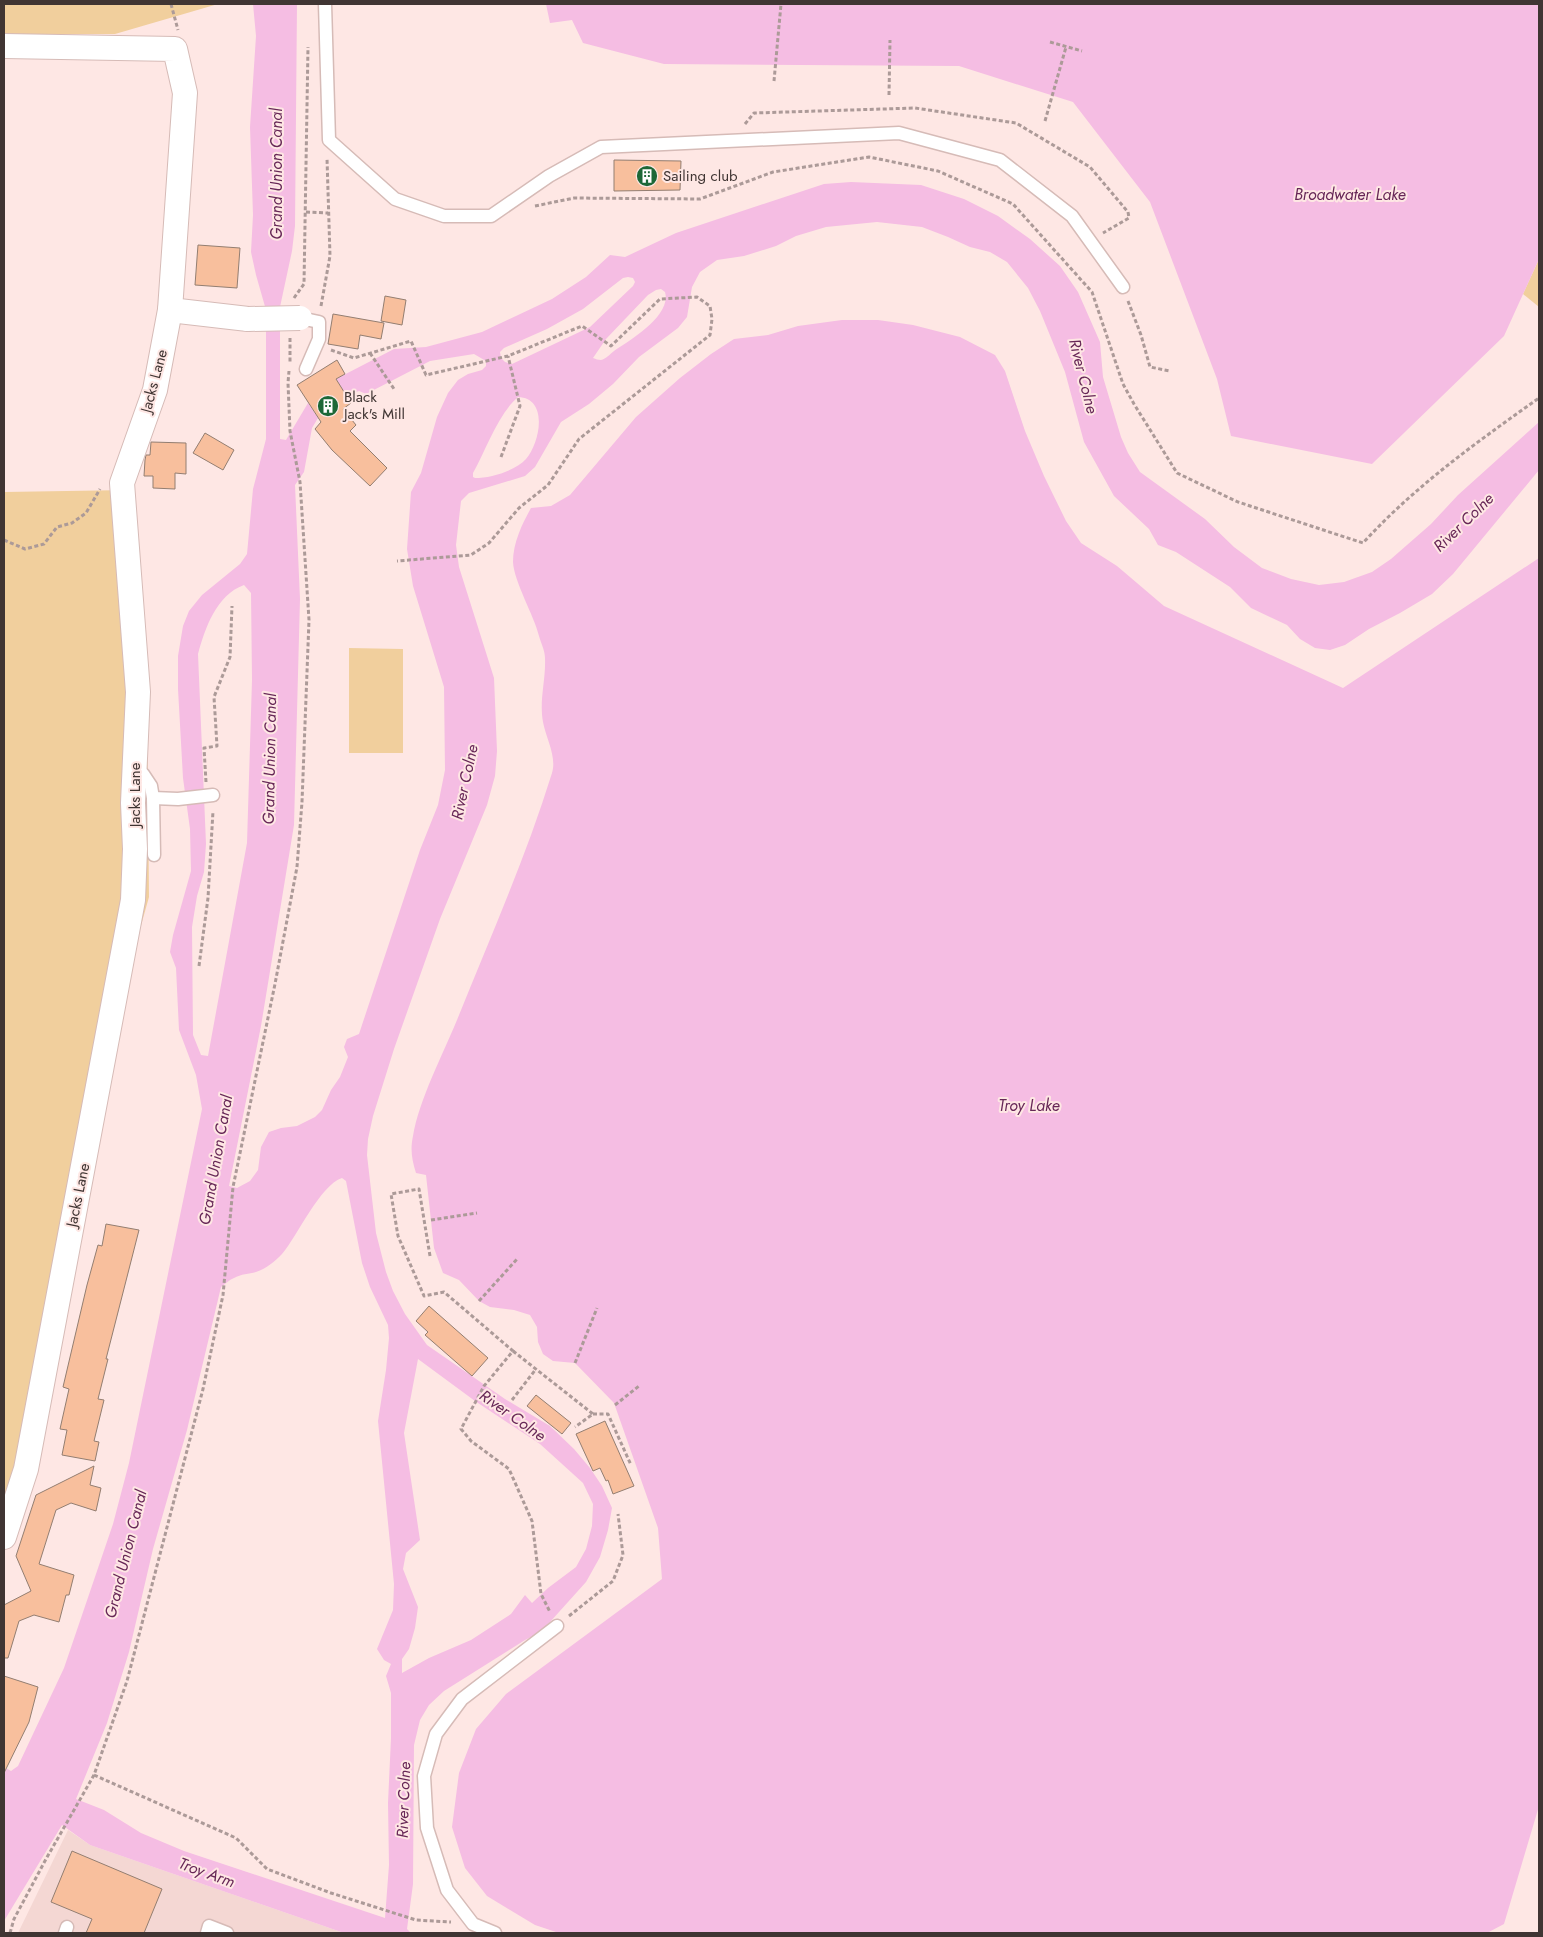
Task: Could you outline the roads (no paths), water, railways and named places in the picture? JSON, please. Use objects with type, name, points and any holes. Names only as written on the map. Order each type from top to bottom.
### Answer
[{"type":"street","name":"Jacks Lane","points":[[4,46],[175,49],[185,93],[170,310],[155,390],[122,483],[138,692],[133,803],[135,849],[133,900],[26,1469],[4,1537]]},
{"type":"street","points":[[170,310],[248,319],[310,320]]},
{"type":"lane","points":[[325,4],[329,140],[395,199],[444,216],[491,216],[550,176],[601,147],[899,133],[1000,160],[1072,216],[1123,287]]},
{"type":"lane","points":[[306,369],[319,339],[310,320]]},
{"type":"lane","points":[[134,773],[143,774],[151,786],[154,855]]},
{"type":"lane","points":[[153,798],[178,799],[208,796]]},
{"type":"lane","points":[[495,1933],[473,1924],[447,1890],[427,1828],[424,1776],[436,1734],[462,1699],[555,1622]]},
{"type":"lane","points":[[206,1933],[209,1926],[227,1933]]},
{"type":"water","points":[[253,4],[297,4],[295,226],[292,251],[280,307],[280,439],[286,440],[308,403],[318,418],[312,428],[304,472],[295,485],[300,599],[294,825],[261,1026],[229,1186],[237,1188],[250,1181],[258,1170],[261,1147],[269,1132],[297,1126],[315,1117],[322,1110],[331,1090],[340,1077],[348,1057],[344,1047],[347,1039],[359,1034],[420,850],[438,805],[445,770],[444,687],[413,586],[407,549],[411,492],[421,473],[437,417],[448,393],[458,380],[468,374],[482,370],[486,366],[486,361],[474,354],[430,361],[366,394],[359,391],[346,396],[336,379],[394,349],[426,347],[482,332],[552,299],[586,277],[610,255],[625,257],[676,233],[824,184],[851,182],[921,185],[964,199],[998,216],[1030,239],[1060,266],[1078,292],[1100,342],[1103,377],[1121,437],[1140,472],[1205,519],[1234,547],[1262,568],[1291,579],[1319,585],[1344,582],[1372,572],[1391,559],[1431,524],[1458,495],[1539,422],[1539,470],[1453,574],[1432,594],[1369,629],[1345,645],[1330,650],[1315,648],[1300,639],[1287,625],[1251,608],[1230,587],[1176,552],[1158,545],[1149,529],[1114,496],[1084,442],[1065,372],[1040,311],[1028,288],[1007,262],[990,252],[970,247],[922,227],[877,222],[826,227],[796,236],[776,246],[744,256],[717,260],[700,272],[692,287],[687,317],[678,328],[639,357],[613,384],[589,404],[561,422],[535,467],[525,476],[469,493],[461,501],[456,545],[459,567],[494,678],[497,751],[495,776],[487,805],[440,919],[394,1049],[373,1116],[367,1155],[376,1233],[393,1291],[405,1314],[427,1345],[505,1399],[550,1426],[574,1449],[590,1468],[602,1486],[612,1508],[600,1557],[586,1582],[541,1632],[444,1691],[429,1705],[420,1720],[414,1745],[413,1884],[407,1929],[411,1933],[344,1933],[90,1845],[62,1825],[4,1921],[4,1767],[11,1771],[18,1766],[64,1668],[113,1524],[129,1463],[202,1109],[196,1075],[179,1030],[176,968],[170,952],[191,871],[190,829],[183,778],[178,656],[183,626],[189,611],[202,595],[240,564],[247,554],[253,489],[266,439],[266,310],[251,252],[253,215],[250,127],[256,36]],"holes":[[[623,278],[633,278],[635,282],[633,286],[590,327],[512,364],[505,362],[501,358],[500,352],[504,348],[547,329],[583,309]],[[661,289],[665,292],[666,301],[656,318],[649,326],[605,359],[593,358],[606,339],[648,295]],[[518,397],[528,399],[534,405],[538,413],[539,422],[538,433],[531,452],[516,467],[488,477],[475,478],[473,473],[504,413]],[[244,585],[251,593],[252,680],[247,843],[208,1056],[201,1055],[193,1035],[192,927],[197,896],[204,872],[206,844],[198,654],[213,614],[226,596]],[[342,1178],[346,1181],[362,1263],[370,1287],[388,1325],[389,1338],[386,1370],[378,1421],[394,1584],[393,1610],[377,1649],[384,1660],[391,1664],[386,1676],[391,1693],[391,1738],[388,1803],[389,1865],[385,1918],[184,1851],[141,1833],[104,1810],[76,1799],[107,1723],[129,1652],[153,1549],[187,1430],[221,1287],[237,1277],[264,1269],[276,1260],[288,1246],[325,1190]],[[418,1359],[475,1401],[540,1444],[583,1483],[593,1504],[592,1526],[586,1549],[576,1567],[532,1603],[525,1595],[511,1614],[471,1640],[429,1658],[402,1673],[402,1659],[409,1649],[418,1607],[403,1569],[406,1553],[420,1540],[404,1433]]]},
{"type":"water","name":"Broadwater Lake","points":[[546,4],[1539,4],[1539,259],[1504,336],[1372,464],[1231,436],[1217,379],[1150,202],[1073,102],[959,66],[664,64],[583,43],[572,20],[550,23]]},
{"type":"water","name":"Troy Lake","points":[[842,320],[878,320],[913,325],[960,337],[995,355],[1005,371],[1025,431],[1044,476],[1066,521],[1081,543],[1117,566],[1164,606],[1343,688],[1539,558],[1539,1806],[1504,1924],[1487,1933],[559,1933],[535,1925],[487,1896],[465,1868],[452,1827],[459,1773],[476,1729],[506,1694],[662,1579],[658,1528],[614,1403],[575,1363],[553,1361],[543,1354],[538,1342],[537,1327],[530,1315],[514,1310],[490,1307],[479,1301],[459,1280],[443,1273],[434,1248],[426,1175],[416,1173],[413,1159],[412,1141],[420,1107],[495,928],[542,804],[553,767],[552,754],[542,714],[545,658],[514,570],[513,562],[516,541],[531,508],[551,506],[570,495],[636,417],[680,378],[711,354],[734,339],[768,335],[798,326]]},
{"type":"place","name":"Sailing club","points":[[647,176]]},
{"type":"place","name":"Black Jack's Mill","points":[[328,406]]},
{"type":"water label","name":"Grand Union Canal","points":[[276,174]]},
{"type":"water label","name":"River Colne","points":[[1084,376]]},
{"type":"water label","name":"River Colne","points":[[1463,522]]},
{"type":"water label","name":"Grand Union Canal","points":[[269,759]]},
{"type":"water label","name":"River Colne","points":[[464,782]]},
{"type":"water label","name":"Grand Union Canal","points":[[215,1160]]},
{"type":"water label","name":"River Colne","points":[[513,1415]]},
{"type":"water label","name":"Grand Union Canal","points":[[125,1554]]},
{"type":"water label","name":"River Colne","points":[[403,1800]]},
{"type":"water label","name":"Troy Arm","points":[[207,1872]]}]
